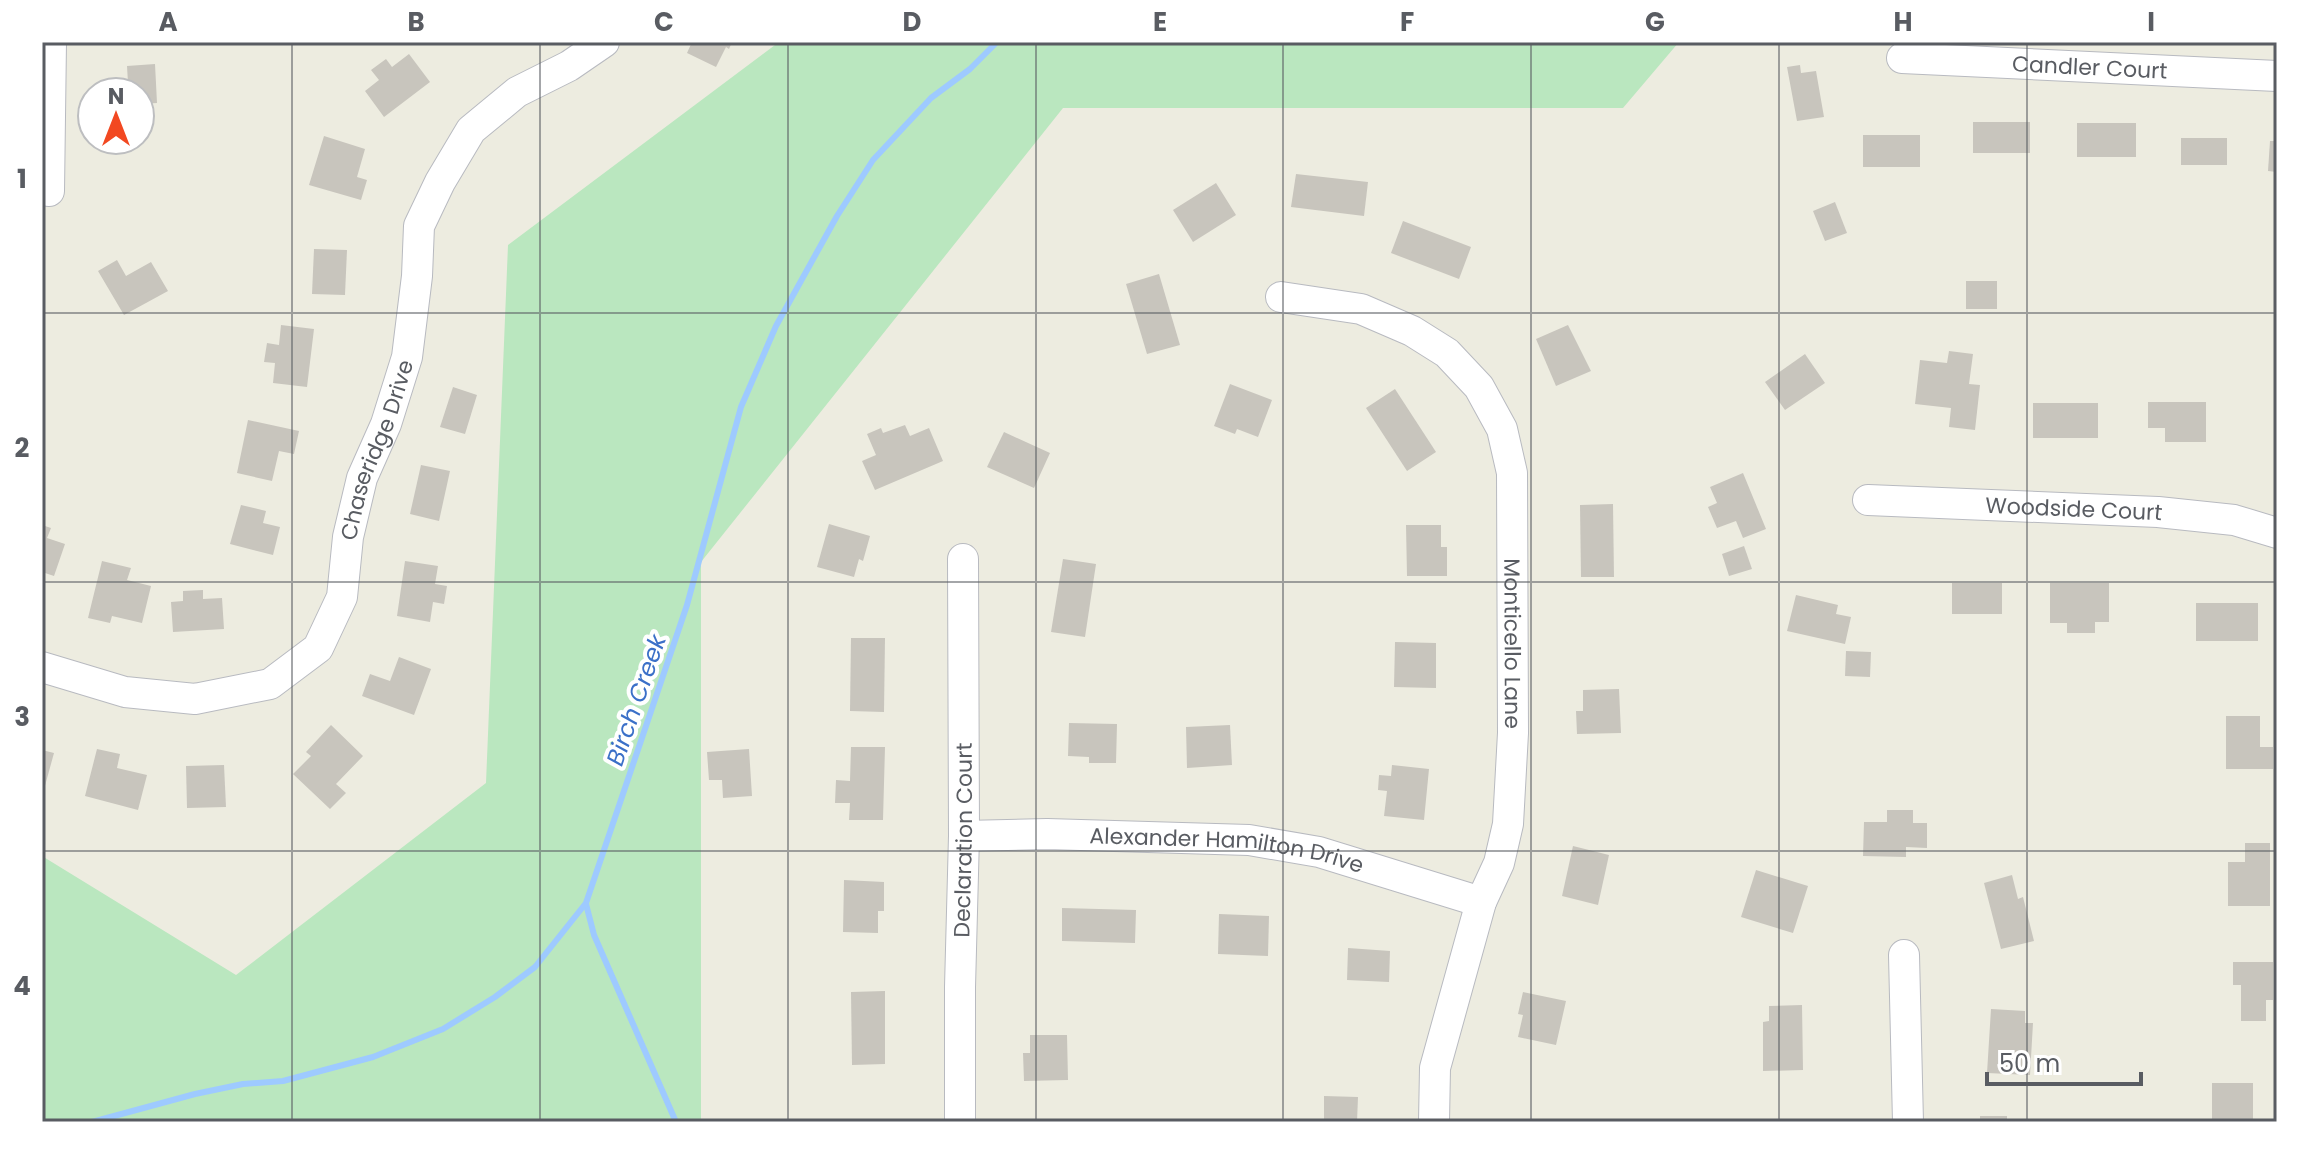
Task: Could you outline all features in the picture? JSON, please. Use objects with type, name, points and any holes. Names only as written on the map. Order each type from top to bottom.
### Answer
[{"type":"street","points":[[49,191],[51,42]]},
{"type":"street","name":"Chaseridge Drive","points":[[42,667],[125,692],[195,699],[270,684],[318,648],[342,597],[348,537],[362,478],[386,424],[407,357],[417,276],[419,226],[440,182],[471,130],[517,92],[569,66],[604,42]]},
{"type":"street","name":"Candler Court","points":[[1902,58],[2277,76]]},
{"type":"street","name":"Monticello Lane","points":[[1281,297],[1361,309],[1412,331],[1447,353],[1479,387],[1502,429],[1512,473],[1513,733],[1508,824],[1499,863],[1481,902],[1435,1068],[1434,1122]]},
{"type":"street","name":"Woodside Court","points":[[1868,500],[2158,512],[2234,520],[2277,533]]},
{"type":"street","name":"Declaration Court","points":[[960,1122],[964,836],[963,559]]},
{"type":"street","name":"Alexander Hamilton Drive","points":[[964,836],[1047,834],[1249,840],[1319,852],[1481,902]]},
{"type":"street","points":[[1904,955],[1908,1122]]},
{"type":"green space","points":[[779,42],[1679,42],[1623,108],[1063,108],[701,562],[701,1122],[42,1122],[42,856],[236,975],[486,783],[508,245]]},
{"type":"building","points":[[692,42],[732,42],[716,67],[687,53]]},
{"type":"building","points":[[409,54],[430,82],[384,117],[365,91],[379,80],[371,70],[386,59],[392,67]]},
{"type":"building","points":[[155,64],[156,76],[128,76],[127,66]]},
{"type":"building","points":[[1800,65],[1801,73],[1816,71],[1824,117],[1797,121],[1787,67]]},
{"type":"building","points":[[1973,122],[2030,122],[2030,153],[1973,153]]},
{"type":"building","points":[[2077,123],[2136,123],[2136,157],[2077,157]]},
{"type":"building","points":[[1863,135],[1920,135],[1920,167],[1863,167]]},
{"type":"building","points":[[324,136],[365,149],[357,177],[367,180],[361,200],[309,185]]},
{"type":"building","points":[[2181,138],[2227,138],[2227,165],[2181,165]]},
{"type":"building","points":[[2270,141],[2277,141],[2277,172],[2268,171]]},
{"type":"building","points":[[1296,174],[1368,182],[1364,216],[1291,207]]},
{"type":"building","points":[[1216,183],[1236,215],[1193,242],[1173,210]]},
{"type":"building","points":[[1835,202],[1847,233],[1825,241],[1813,211]]},
{"type":"building","points":[[1403,221],[1471,247],[1459,279],[1391,253]]},
{"type":"building","points":[[314,249],[347,250],[345,295],[312,294]]},
{"type":"building","points":[[117,260],[126,276],[151,262],[168,291],[124,315],[98,271]]},
{"type":"building","points":[[1159,274],[1180,345],[1147,354],[1126,284]]},
{"type":"building","points":[[1966,281],[1997,281],[1997,309],[1966,309]]},
{"type":"building","points":[[281,325],[314,329],[307,387],[273,383],[275,363],[264,362],[267,343],[279,345]]},
{"type":"building","points":[[1568,325],[1591,371],[1556,386],[1536,339]]},
{"type":"building","points":[[1949,351],[1973,354],[1969,384],[1980,385],[1975,430],[1949,427],[1951,408],[1915,404],[1920,360],[1947,363]]},
{"type":"building","points":[[1805,354],[1825,383],[1785,410],[1765,382]]},
{"type":"building","points":[[1230,384],[1272,400],[1258,437],[1237,429],[1235,434],[1214,426]]},
{"type":"building","points":[[453,387],[477,395],[465,434],[440,427]]},
{"type":"building","points":[[1395,389],[1436,452],[1407,471],[1366,408]]},
{"type":"building","points":[[2148,402],[2206,402],[2206,442],[2165,442],[2165,428],[2148,428]]},
{"type":"building","points":[[2033,403],[2098,403],[2098,438],[2033,438]]},
{"type":"building","points":[[248,420],[299,431],[294,454],[279,451],[272,481],[237,473]]},
{"type":"building","points":[[905,425],[910,436],[929,428],[943,461],[875,490],[862,461],[876,455],[867,434],[881,428],[883,433]]},
{"type":"building","points":[[1004,432],[1050,453],[1034,488],[987,467]]},
{"type":"building","points":[[421,465],[450,471],[439,521],[410,514]]},
{"type":"building","points":[[1743,473],[1766,529],[1743,538],[1736,521],[1717,528],[1708,507],[1717,503],[1710,487]]},
{"type":"building","points":[[1613,504],[1614,577],[1581,577],[1580,505]]},
{"type":"building","points":[[241,505],[266,511],[263,523],[280,527],[273,555],[230,544]]},
{"type":"building","points":[[829,524],[870,536],[863,561],[859,559],[854,577],[817,567]]},
{"type":"building","points":[[42,525],[51,528],[47,538],[65,544],[54,576],[42,572]]},
{"type":"building","points":[[1406,525],[1441,525],[1441,547],[1447,547],[1447,576],[1407,576]]},
{"type":"building","points":[[1744,546],[1752,569],[1729,576],[1722,554]]},
{"type":"building","points":[[1063,559],[1096,564],[1085,637],[1051,632]]},
{"type":"building","points":[[102,561],[131,568],[127,580],[151,586],[142,623],[112,616],[110,623],[88,618]]},
{"type":"building","points":[[405,561],[438,566],[435,584],[447,586],[444,604],[433,602],[430,622],[397,616]]},
{"type":"building","points":[[1952,583],[2002,583],[2002,614],[1952,614]]},
{"type":"building","points":[[2050,583],[2109,583],[2109,622],[2095,622],[2095,633],[2067,633],[2067,623],[2050,623]]},
{"type":"building","points":[[203,590],[203,599],[222,598],[224,629],[173,632],[171,602],[183,601],[183,591]]},
{"type":"building","points":[[1796,595],[1838,605],[1836,614],[1851,617],[1845,644],[1787,631]]},
{"type":"building","points":[[2196,603],[2258,603],[2258,641],[2196,641]]},
{"type":"building","points":[[851,638],[885,638],[884,712],[850,711]]},
{"type":"building","points":[[1395,642],[1436,643],[1436,688],[1394,687]]},
{"type":"building","points":[[1846,651],[1871,652],[1870,677],[1845,676]]},
{"type":"building","points":[[399,657],[431,669],[414,715],[362,696],[370,674],[390,681]]},
{"type":"building","points":[[1619,689],[1621,733],[1577,734],[1576,711],[1583,711],[1583,690]]},
{"type":"building","points":[[2226,716],[2260,716],[2260,747],[2273,747],[2273,769],[2226,769]]},
{"type":"building","points":[[1069,723],[1117,724],[1116,763],[1089,763],[1089,757],[1068,756]]},
{"type":"building","points":[[331,725],[363,756],[336,784],[346,793],[330,809],[293,774],[311,756],[306,752]]},
{"type":"building","points":[[1230,725],[1232,765],[1187,768],[1186,727]]},
{"type":"building","points":[[851,747],[885,747],[883,820],[849,820],[850,803],[835,803],[836,780],[850,781]]},
{"type":"building","points":[[97,749],[120,754],[117,768],[147,775],[138,810],[85,796]]},
{"type":"building","points":[[749,749],[752,796],[723,798],[722,780],[709,780],[707,752]]},
{"type":"building","points":[[42,750],[54,753],[43,793],[42,793]]},
{"type":"building","points":[[224,765],[226,807],[187,808],[186,766]]},
{"type":"building","points":[[1392,765],[1429,769],[1424,820],[1384,816],[1387,791],[1378,790],[1379,775],[1391,776]]},
{"type":"building","points":[[1887,810],[1913,810],[1913,823],[1927,823],[1927,848],[1906,847],[1906,857],[1863,856],[1864,822],[1887,822]]},
{"type":"building","points":[[2245,843],[2270,843],[2270,906],[2228,906],[2228,862],[2245,862]]},
{"type":"building","points":[[1573,846],[1609,855],[1598,905],[1562,896]]},
{"type":"building","points":[[1756,870],[1808,886],[1793,933],[1741,917]]},
{"type":"building","points":[[2012,875],[2018,899],[2023,897],[2034,941],[2001,949],[1984,883]]},
{"type":"building","points":[[844,880],[884,882],[884,911],[878,911],[878,933],[843,932]]},
{"type":"building","points":[[1062,908],[1136,910],[1135,943],[1062,941]]},
{"type":"building","points":[[1219,914],[1269,916],[1268,956],[1218,954]]},
{"type":"building","points":[[1348,948],[1390,951],[1389,982],[1347,980]]},
{"type":"building","points":[[2233,962],[2273,962],[2273,1000],[2266,1000],[2266,1021],[2241,1021],[2241,985],[2233,985]]},
{"type":"building","points":[[885,991],[885,1064],[852,1065],[851,992]]},
{"type":"building","points":[[1523,992],[1566,1001],[1556,1045],[1518,1037],[1523,1015],[1518,1014]]},
{"type":"building","points":[[1802,1005],[1803,1070],[1763,1071],[1763,1022],[1769,1021],[1769,1006]]},
{"type":"building","points":[[1991,1009],[2025,1011],[2025,1023],[2033,1023],[2030,1075],[1987,1073]]},
{"type":"building","points":[[1030,1035],[1067,1035],[1068,1080],[1024,1081],[1023,1053],[1030,1053]]},
{"type":"building","points":[[2212,1083],[2253,1083],[2253,1122],[2212,1122]]},
{"type":"building","points":[[1324,1096],[1358,1097],[1357,1122],[1324,1122]]},
{"type":"building","points":[[1980,1116],[2007,1116],[2007,1122],[1980,1122]]},
{"type":"waterway","name":"Birch Creek","points":[[92,1122],[195,1094],[243,1084],[283,1081],[373,1057],[443,1029],[495,997],[535,967],[586,903],[687,605],[741,407],[776,326],[837,216],[873,160],[931,98],[970,69],[997,42]]},
{"type":"waterway","points":[[586,904],[594,935],[676,1122]]}]
